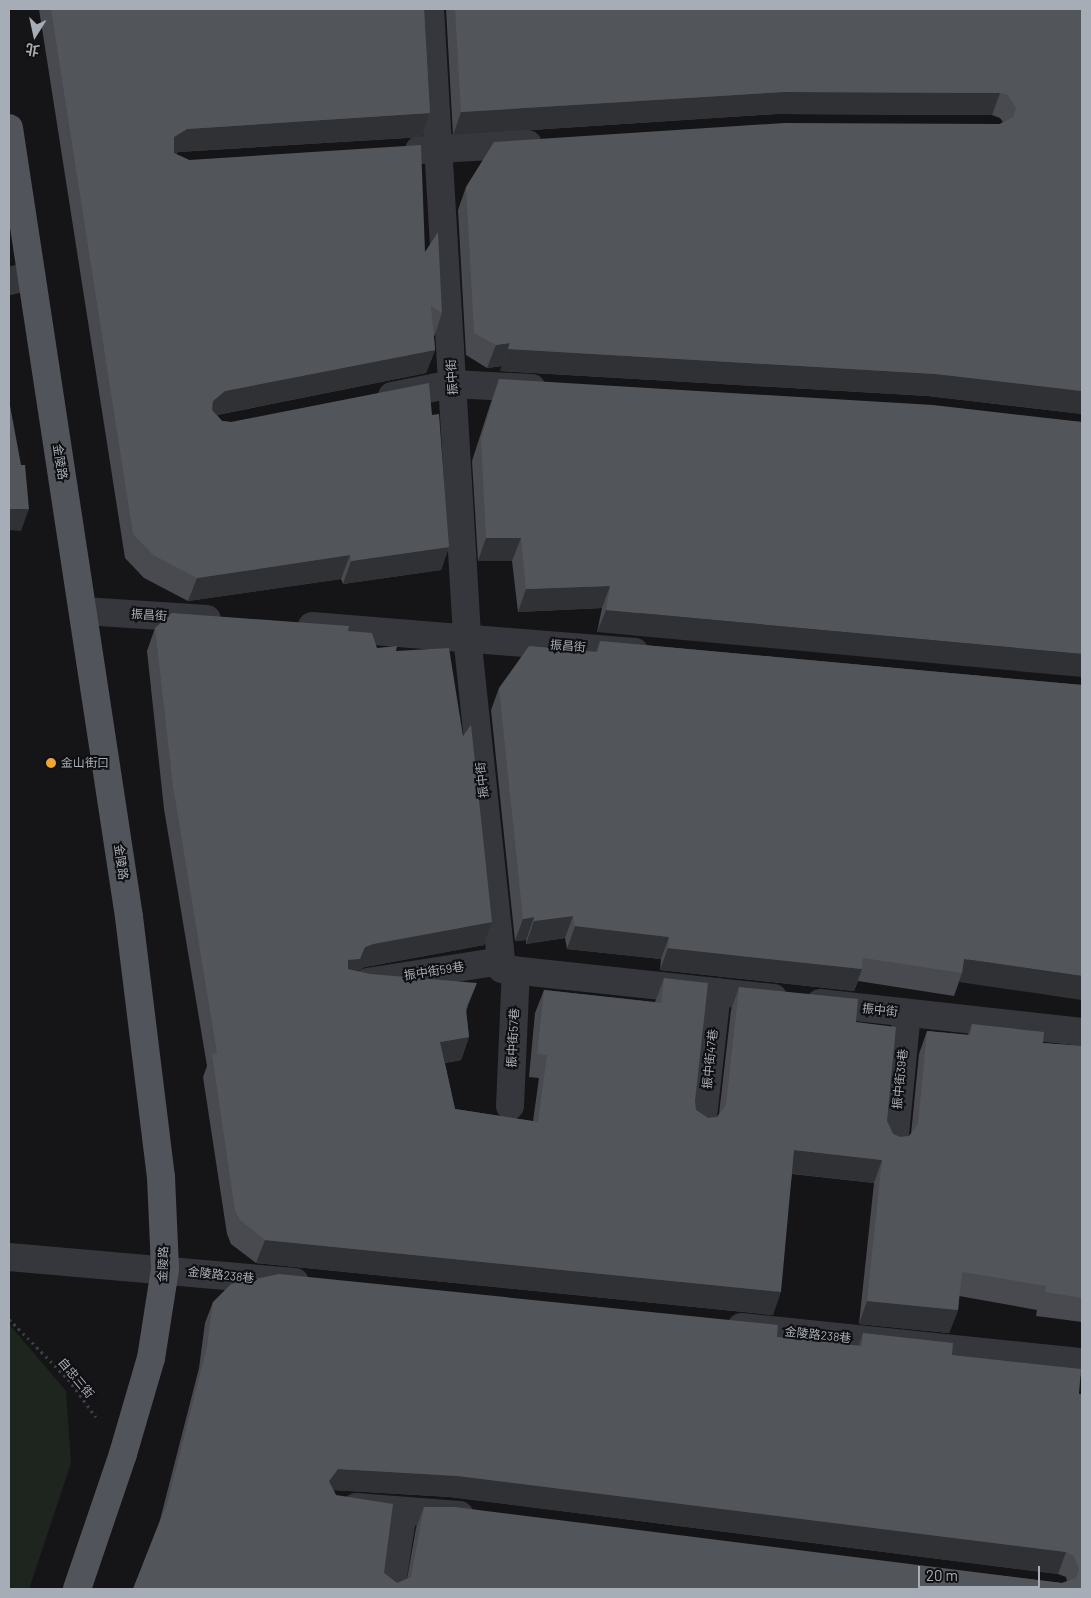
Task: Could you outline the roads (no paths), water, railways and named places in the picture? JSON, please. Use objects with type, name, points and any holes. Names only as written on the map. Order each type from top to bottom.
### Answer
[{"type":"main road","name":"金陵路","points":[[9,128],[20,278],[84,611],[129,917],[156,1138],[165,1269],[150,1358],[123,1454],[77,1589]]},
{"type":"lane","name":"振中街","points":[[430,9],[467,636],[509,965],[717,992],[1082,1032]]},
{"type":"lane","points":[[397,152],[553,143]]},
{"type":"lane","points":[[365,401],[452,384],[561,390]]},
{"type":"lane","name":"振昌街","points":[[84,611],[231,621]]},
{"type":"lane","name":"振昌街","points":[[290,625],[467,636],[665,654]]},
{"type":"lane","name":"振中街59巷","points":[[368,982],[509,965]]},
{"type":"lane","name":"振中街57巷","points":[[509,965],[510,1106]]},
{"type":"lane","name":"振中街47巷","points":[[702,1126],[717,992]]},
{"type":"lane","name":"振中街39巷","points":[[894,1145],[907,1013]]},
{"type":"lane","name":"金陵路238巷","points":[[9,1257],[165,1269],[323,1285]]},
{"type":"lane","name":"金陵路238巷","points":[[717,1325],[1082,1362]]},
{"type":"lane","points":[[337,1504],[403,1512],[487,1518]]},
{"type":"lane","points":[[391,1589],[403,1512]]},
{"type":"place","name":"金山街口","points":[[51,763]]}]
